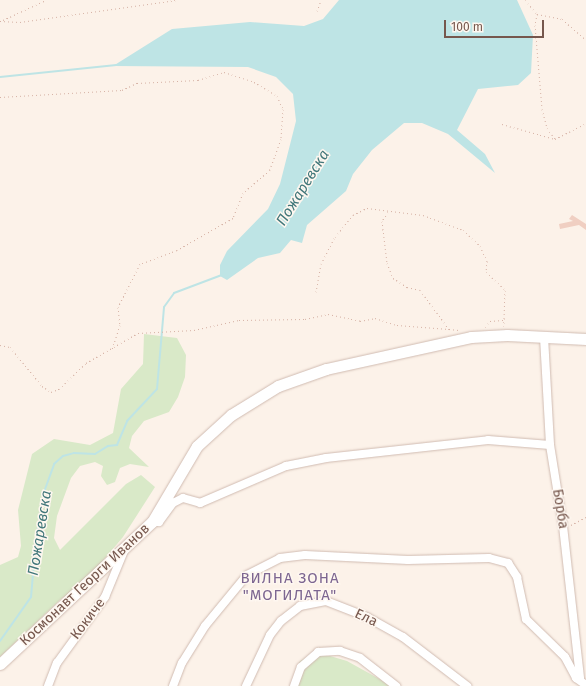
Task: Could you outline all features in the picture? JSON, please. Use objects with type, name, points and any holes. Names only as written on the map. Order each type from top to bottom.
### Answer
[{"type":"street","name":"Космонавт Георги Иванов","points":[[0,664],[124,551],[152,522],[197,446],[231,415],[278,386],[326,369],[411,348],[507,334],[586,338]]},
{"type":"street","name":"Борба","points":[[544,337],[550,445],[563,526],[583,684]]},
{"type":"street","points":[[152,522],[159,522],[173,503],[183,498],[200,503],[286,466],[338,456],[488,440],[550,445]]},
{"type":"street","name":"Кокиче","points":[[48,686],[57,663],[105,597],[124,551]]},
{"type":"street","points":[[174,686],[182,663],[205,626],[247,575],[280,558],[305,555],[408,560],[489,558],[508,563],[517,577],[526,619],[565,657],[583,684]]},
{"type":"street","name":"Ела","points":[[246,686],[270,635],[281,621],[300,606],[326,601],[367,617],[403,637],[467,686]]},
{"type":"street","points":[[294,686],[301,667],[318,652],[340,651],[360,658],[396,686]]},
{"type":"path","points":[[1,21],[46,0]]},
{"type":"path","points":[[1,21],[20,22],[176,0]]},
{"type":"path","points":[[317,11],[321,0]]},
{"type":"path","points":[[525,0],[537,14],[562,19],[586,40]]},
{"type":"path","points":[[537,14],[535,25],[542,109],[547,128],[555,139]]},
{"type":"path","points":[[0,97],[122,90],[137,83],[198,80],[224,72],[254,82],[277,96],[280,102],[283,109],[281,139],[270,170],[243,193],[233,218],[177,250],[140,264],[118,307],[120,325],[112,349]]},
{"type":"path","points":[[502,124],[555,139],[586,123]]},
{"type":"path","points":[[316,292],[321,264],[335,237],[353,215],[367,208],[388,212],[423,215],[472,236],[487,261],[486,272],[505,290],[503,320],[507,334]]},
{"type":"path","points":[[388,212],[382,221],[387,263],[393,278],[407,287],[420,290],[449,329]]},
{"type":"path","points":[[0,346],[10,347],[42,386],[51,392],[59,389],[86,363],[138,333],[194,330],[239,320],[305,319],[328,314],[360,321],[375,318],[397,325],[464,331]]},
{"type":"path","points":[[478,329],[484,327],[490,321],[503,320]]},
{"type":"path","points":[[563,526],[586,517]]},
{"type":"green space","points":[[144,334],[177,338],[186,355],[185,377],[178,397],[169,412],[144,421],[132,436],[129,448],[149,467],[130,464],[120,468],[115,482],[107,485],[101,476],[103,466],[95,462],[80,466],[71,478],[57,516],[54,538],[60,550],[126,484],[141,475],[155,487],[123,537],[85,582],[61,599],[0,657],[0,565],[18,557],[21,546],[18,510],[32,454],[54,439],[90,445],[113,433],[121,389],[143,364]]},
{"type":"green space","points":[[309,656],[330,656],[347,661],[392,686],[294,686],[296,669],[300,661]]},
{"type":"water","points":[[339,0],[517,0],[533,35],[531,73],[518,85],[478,89],[457,130],[485,154],[495,173],[448,134],[422,123],[404,123],[372,150],[353,174],[346,191],[307,225],[302,243],[291,240],[280,253],[258,258],[227,280],[220,276],[220,265],[227,251],[268,209],[280,184],[296,121],[293,94],[276,77],[248,67],[113,66],[172,29],[250,22],[304,26],[323,19]]},
{"type":"building","points":[[572,215],[586,224],[586,230],[579,225],[560,229],[559,224],[573,221],[569,219]]},
{"type":"waterway","points":[[0,77],[116,65]]},
{"type":"waterway","name":"Пожаревска","points":[[0,641],[31,597],[36,539],[44,492],[54,464],[63,456],[74,453],[95,454],[108,446],[117,445],[127,421],[157,389],[164,307],[174,293],[222,275]]},
{"type":"district","name":"ВИЛНА ЗОНА \"МОГИЛАТА\"","points":[[290,586]]}]
